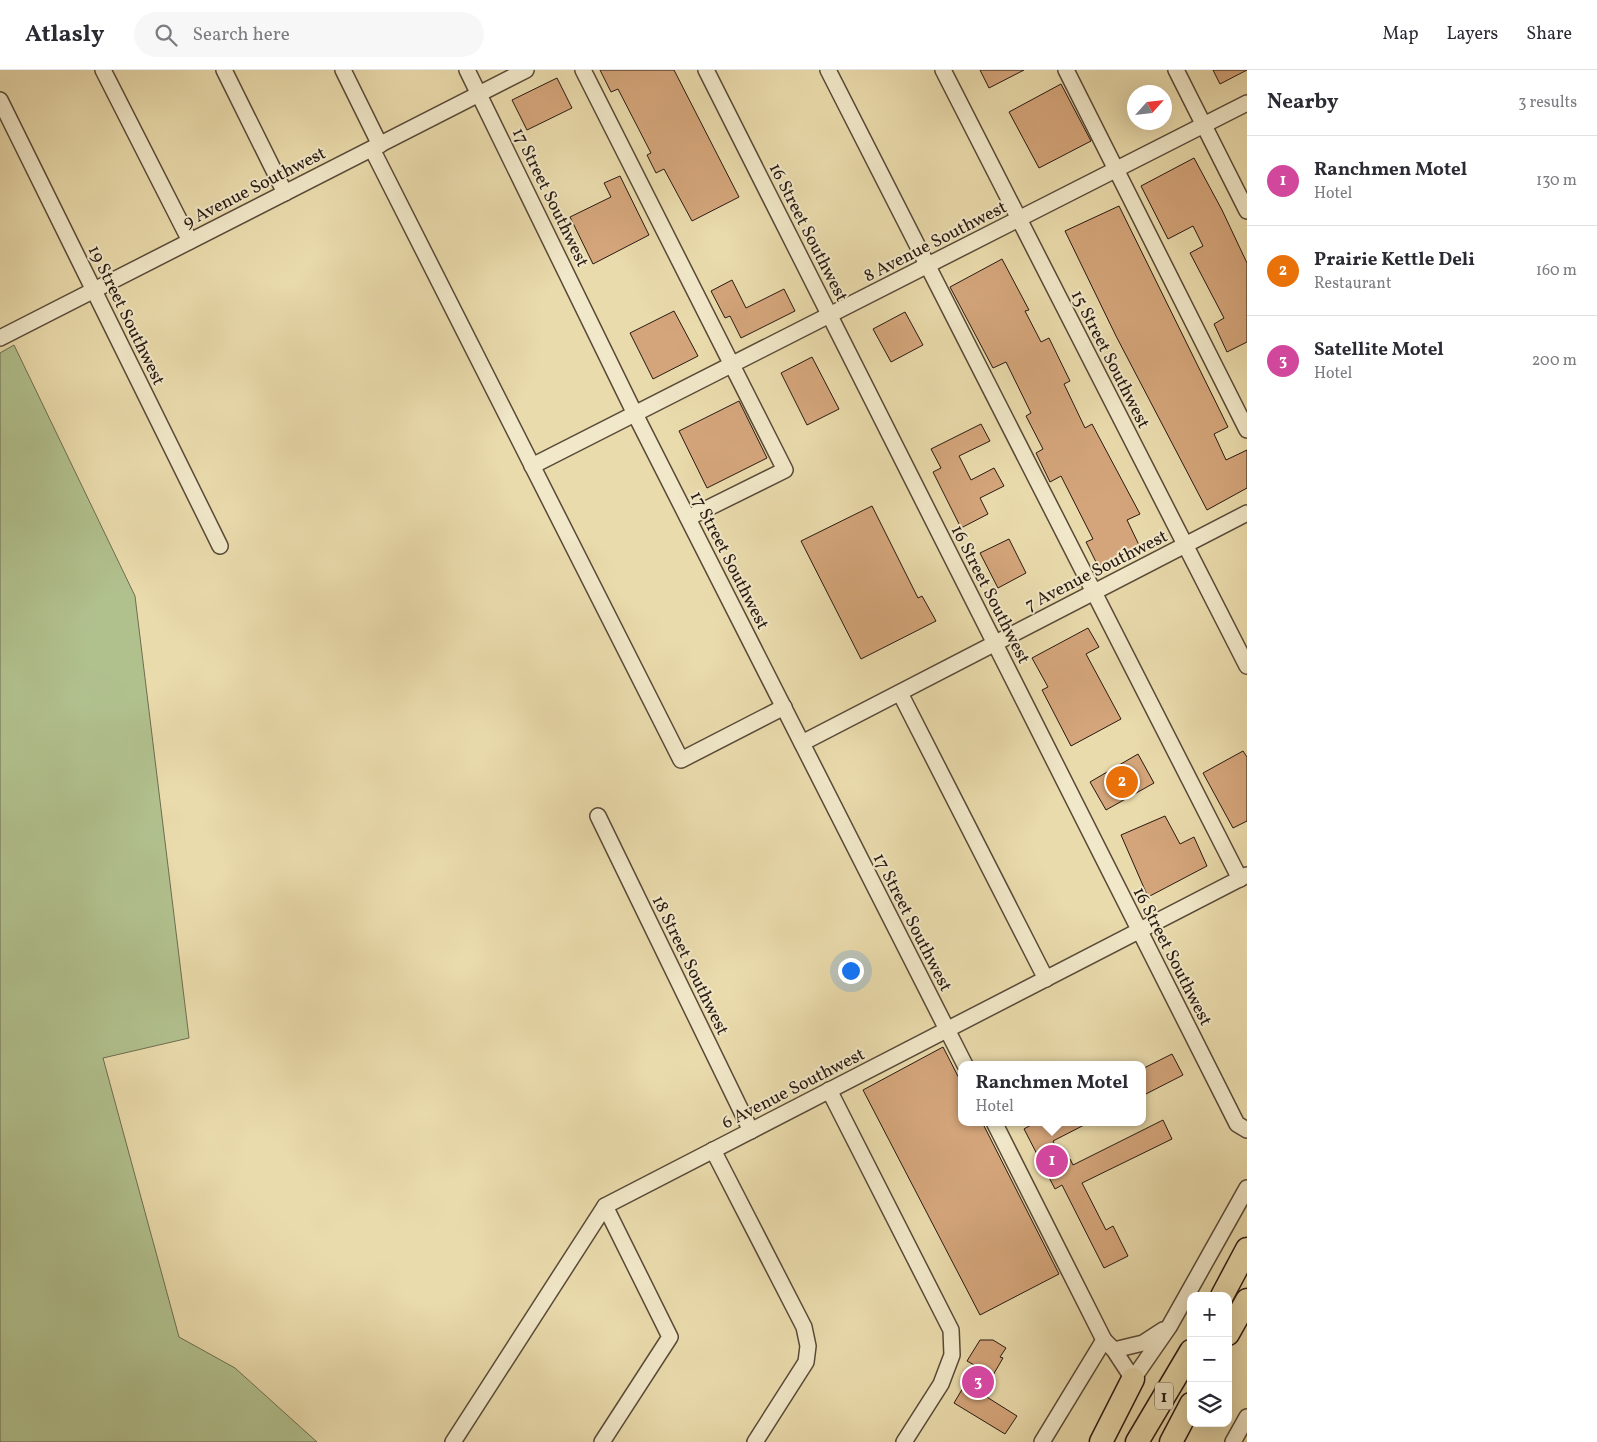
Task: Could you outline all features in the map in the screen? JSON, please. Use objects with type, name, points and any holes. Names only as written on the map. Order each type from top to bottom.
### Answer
[{"type":"highway","points":[[1224,1292],[1247,1249]]},
{"type":"highway","points":[[1232,1327],[1247,1300]]},
{"type":"highway","name":"1","points":[[1137,1442],[1187,1358]]},
{"type":"highway","points":[[1101,1442],[1133,1379]]},
{"type":"highway","name":"1","points":[[1171,1442],[1187,1412]]},
{"type":"street","points":[[103,70],[190,241]]},
{"type":"street","points":[[224,70],[285,193]]},
{"type":"street","points":[[343,70],[376,147],[532,466],[682,760],[784,707]]},
{"type":"street","name":"17 Street Southwest","points":[[467,70],[635,414],[963,1061]]},
{"type":"street","name":"9 Avenue Southwest","points":[[0,338],[526,70]]},
{"type":"street","points":[[583,70],[785,470],[688,518]]},
{"type":"street","name":"16 Street Southwest","points":[[706,70],[1237,1124],[1247,1130]]},
{"type":"street","points":[[828,70],[927,266],[1243,877]]},
{"type":"street","name":"15 Street Southwest","points":[[943,70],[1247,666]]},
{"type":"street","points":[[1066,70],[1247,430]]},
{"type":"street","points":[[1176,70],[1247,211]]},
{"type":"street","name":"19 Street Southwest","points":[[0,100],[220,546]]},
{"type":"street","name":"8 Avenue Southwest","points":[[532,466],[1247,103]]},
{"type":"street","name":"7 Avenue Southwest","points":[[802,743],[1247,513]]},
{"type":"street","points":[[900,693],[1046,979]]},
{"type":"street","name":"18 Street Southwest","points":[[598,816],[751,1131]]},
{"type":"street","name":"6 Avenue Southwest","points":[[453,1442],[605,1206],[1243,877]]},
{"type":"street","points":[[829,1090],[951,1330],[952,1355],[941,1384],[904,1442]]},
{"type":"street","points":[[996,1126],[1109,1345],[1133,1379],[1169,1327],[1247,1188]]},
{"type":"street","points":[[712,1150],[804,1327],[808,1346],[806,1362],[755,1442]]},
{"type":"street","points":[[602,1442],[670,1337],[605,1206]]},
{"type":"street","points":[[1109,1345],[1143,1343],[1169,1327]]},
{"type":"street","points":[[1042,1442],[1109,1345]]},
{"type":"street","points":[[1233,1442],[1247,1417]]},
{"type":"green space","points":[[14,345],[135,596],[189,1038],[103,1058],[179,1337],[235,1368],[317,1442],[0,1442],[0,353]]},
{"type":"building","points":[[600,70],[674,70],[739,197],[692,221],[664,169],[656,173],[647,155],[651,153],[618,89],[611,92]]},
{"type":"building","points":[[980,70],[1024,70],[989,88]]},
{"type":"building","points":[[1213,70],[1247,70],[1220,84]]},
{"type":"building","points":[[557,78],[572,108],[527,130],[512,100]]},
{"type":"building","points":[[1061,84],[1091,141],[1039,168],[1009,112]]},
{"type":"building","points":[[1194,158],[1222,210],[1247,263],[1247,342],[1227,352],[1214,324],[1224,318],[1190,253],[1203,246],[1193,226],[1168,239],[1141,186]]},
{"type":"building","points":[[620,176],[649,235],[593,264],[570,217],[611,197],[604,183]]},
{"type":"building","points":[[1119,206],[1228,427],[1214,434],[1226,460],[1247,450],[1247,488],[1207,510],[1116,336],[1065,231]]},
{"type":"building","points":[[1002,259],[1029,310],[1025,311],[1041,342],[1049,338],[1070,381],[1064,384],[1085,428],[1092,424],[1140,514],[1127,520],[1139,545],[1098,566],[1086,542],[1093,539],[1061,476],[1050,482],[1036,453],[1043,449],[1026,416],[1031,413],[1006,362],[993,368],[950,287]]},
{"type":"building","points":[[732,280],[746,308],[784,289],[795,311],[741,338],[730,316],[725,318],[711,291]]},
{"type":"building","points":[[674,311],[698,356],[653,379],[630,333]]},
{"type":"building","points":[[905,312],[923,345],[891,362],[873,329]]},
{"type":"building","points":[[812,357],[839,409],[807,425],[781,373]]},
{"type":"building","points":[[739,401],[767,458],[707,488],[679,431]]},
{"type":"building","points":[[981,424],[990,441],[959,456],[971,480],[994,468],[1004,486],[980,498],[988,514],[961,528],[933,472],[941,468],[931,449]]},
{"type":"building","points":[[872,506],[918,598],[922,596],[936,621],[861,659],[801,541]]},
{"type":"building","points":[[1009,539],[1026,573],[998,588],[980,553]]},
{"type":"building","points":[[1088,628],[1099,647],[1086,654],[1121,719],[1071,746],[1042,690],[1048,687],[1032,658]]},
{"type":"building","points":[[1243,751],[1247,757],[1247,821],[1233,828],[1203,773]]},
{"type":"building","points":[[1138,754],[1154,783],[1106,810],[1090,782]]},
{"type":"building","points":[[1165,816],[1180,844],[1194,837],[1207,866],[1148,897],[1121,835]]},
{"type":"building","points":[[943,1047],[958,1076],[958,1126],[984,1126],[1059,1274],[980,1315],[863,1090]]},
{"type":"building","points":[[1172,1054],[1183,1075],[1146,1094],[1146,1067]]},
{"type":"building","points":[[1163,1120],[1172,1139],[1082,1183],[1106,1230],[1113,1226],[1128,1256],[1104,1268],[1062,1185],[1055,1189],[1024,1129],[1029,1126],[1082,1126],[1053,1141],[1064,1162],[1070,1159],[1073,1165]]},
{"type":"building","points":[[980,1340],[993,1340],[1006,1348],[1000,1357],[1003,1358],[982,1394],[1017,1416],[1005,1434],[954,1403],[976,1366],[967,1361]]},
{"type":"place","name":"Prairie Kettle Deli","points":[[1122,782]]},
{"type":"place","name":"Ranchmen Motel","points":[[1052,1161]]},
{"type":"place","name":"Satellite Motel","points":[[978,1382]]}]
